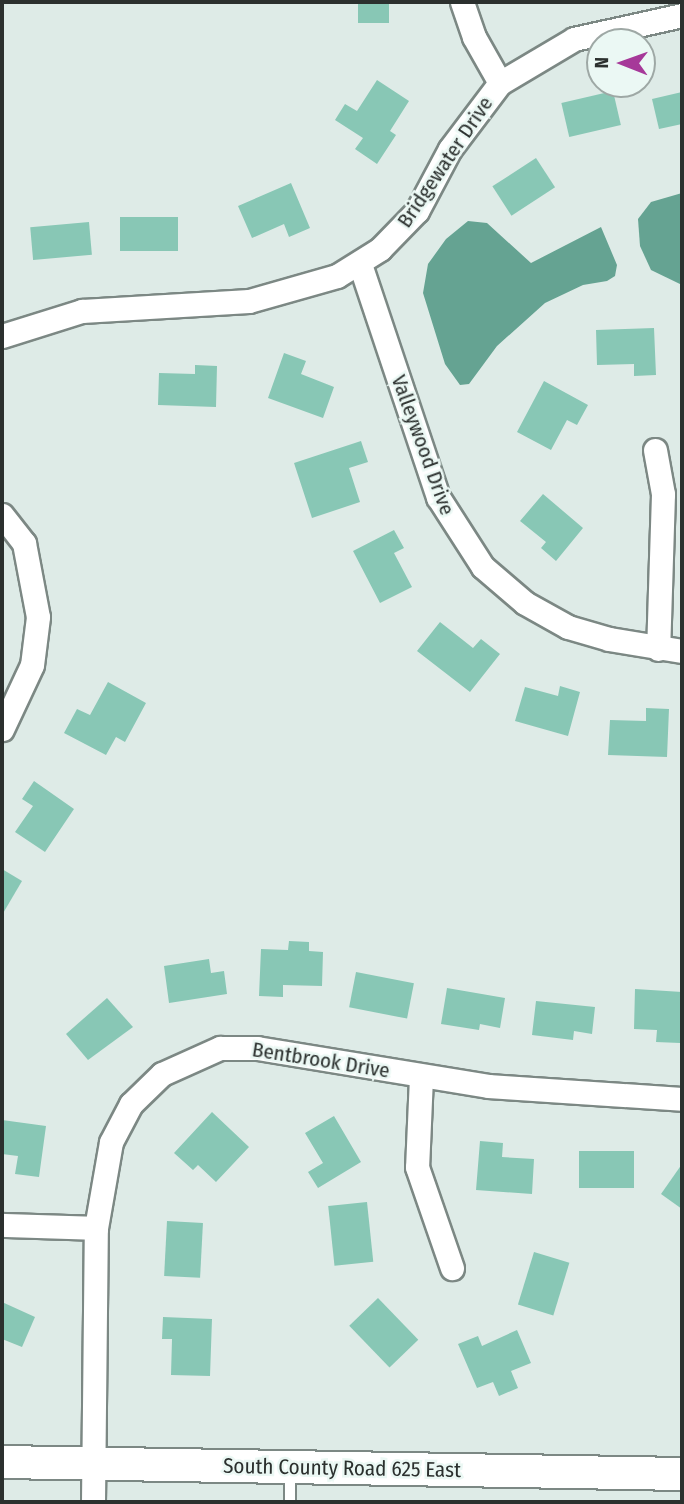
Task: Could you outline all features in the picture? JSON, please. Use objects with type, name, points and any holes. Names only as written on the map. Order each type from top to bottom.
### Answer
[{"type":"street","points":[[462,2],[474,37],[500,83]]},
{"type":"street","name":"Bridgewater Drive","points":[[2,336],[82,311],[206,306],[288,293],[360,264],[416,211],[450,149],[500,83],[574,39],[682,15]]},
{"type":"street","name":"Valleywood Drive","points":[[360,264],[438,497],[466,545],[503,586],[549,618],[609,639],[658,649],[682,650]]},
{"type":"street","points":[[655,450],[663,494],[658,649]]},
{"type":"street","points":[[2,515],[23,543],[38,617],[32,666],[2,729]]},
{"type":"street","name":"Bentbrook Drive","points":[[93,1502],[96,1228],[111,1142],[120,1122],[146,1088],[180,1063],[220,1048],[257,1048],[421,1077],[543,1091],[634,1092],[682,1099]]},
{"type":"street","points":[[421,1077],[417,1167],[452,1268]]},
{"type":"street","points":[[2,1225],[96,1228]]},
{"type":"street","name":"South County Road 625 East","points":[[2,1462],[682,1474]]},
{"type":"lane","points":[[290,1467],[290,1502]]},
{"type":"shaded area","points":[[682,193],[682,285],[651,270],[640,246],[638,219],[651,202]]},
{"type":"shaded area","points":[[468,221],[487,223],[531,263],[601,227],[617,265],[615,276],[607,281],[583,285],[545,303],[497,346],[469,384],[460,385],[445,364],[423,293],[428,264],[446,239]]},
{"type":"building","points":[[358,2],[389,2],[389,23],[358,23]]},
{"type":"building","points":[[377,80],[409,101],[390,131],[396,135],[377,164],[355,149],[363,138],[335,120],[345,104],[357,111]]},
{"type":"building","points":[[682,92],[682,124],[659,129],[652,99]]},
{"type":"building","points":[[586,97],[615,98],[621,125],[569,137],[561,103]]},
{"type":"building","points":[[536,158],[555,187],[511,216],[492,186]]},
{"type":"building","points":[[291,183],[310,228],[289,237],[284,224],[252,238],[238,206]]},
{"type":"building","points":[[120,217],[178,217],[178,251],[120,251]]},
{"type":"building","points":[[89,222],[92,255],[33,260],[30,227]]},
{"type":"building","points":[[654,328],[656,375],[634,376],[634,364],[597,365],[596,330]]},
{"type":"building","points":[[284,353],[306,361],[301,374],[334,387],[323,418],[268,398]]},
{"type":"building","points":[[195,365],[217,366],[216,407],[158,405],[159,373],[195,374]]},
{"type":"building","points":[[544,381],[588,405],[577,425],[567,420],[551,450],[517,432]]},
{"type":"building","points":[[361,441],[368,462],[349,468],[360,502],[312,518],[294,463]]},
{"type":"building","points":[[543,494],[583,528],[556,561],[541,548],[546,542],[520,521]]},
{"type":"building","points":[[394,530],[404,548],[394,553],[412,587],[380,603],[353,551]]},
{"type":"building","points":[[440,622],[473,648],[481,639],[500,654],[470,692],[417,651]]},
{"type":"building","points":[[108,682],[146,703],[125,742],[116,737],[106,755],[64,733],[77,709],[90,715]]},
{"type":"building","points":[[560,686],[580,692],[568,736],[515,721],[525,687],[558,696]]},
{"type":"building","points":[[646,708],[669,709],[667,757],[608,755],[610,720],[646,721]]},
{"type":"building","points":[[34,781],[74,809],[45,852],[15,832],[33,806],[22,799]]},
{"type":"building","points":[[2,869],[22,881],[2,915]]},
{"type":"building","points":[[289,941],[309,942],[309,951],[323,952],[322,986],[283,985],[283,997],[259,996],[261,949],[288,950]]},
{"type":"building","points":[[209,959],[211,973],[224,971],[227,994],[169,1003],[164,966]]},
{"type":"building","points":[[356,972],[414,983],[407,1019],[349,1007]]},
{"type":"building","points":[[447,988],[505,998],[500,1028],[480,1024],[479,1030],[441,1024]]},
{"type":"building","points":[[635,989],[682,992],[680,1043],[656,1042],[657,1030],[634,1029]]},
{"type":"building","points":[[107,998],[133,1027],[88,1060],[66,1034]]},
{"type":"building","points":[[536,1001],[595,1007],[592,1034],[574,1031],[573,1040],[532,1035]]},
{"type":"building","points":[[212,1112],[249,1147],[216,1182],[198,1165],[193,1170],[174,1153]]},
{"type":"building","points":[[334,1116],[361,1162],[318,1188],[308,1172],[323,1163],[305,1133]]},
{"type":"building","points":[[2,1120],[46,1126],[39,1177],[15,1174],[18,1156],[2,1154]]},
{"type":"building","points":[[480,1141],[503,1143],[502,1157],[534,1159],[532,1194],[476,1190]]},
{"type":"building","points":[[579,1151],[634,1151],[634,1188],[579,1188]]},
{"type":"building","points":[[682,1164],[682,1209],[661,1194]]},
{"type":"building","points":[[367,1202],[373,1262],[334,1266],[328,1206]]},
{"type":"building","points":[[167,1221],[203,1223],[200,1278],[164,1276]]},
{"type":"building","points":[[534,1252],[569,1263],[553,1315],[518,1305]]},
{"type":"building","points":[[378,1298],[418,1340],[390,1368],[349,1326]]},
{"type":"building","points":[[2,1302],[35,1317],[22,1347],[2,1339]]},
{"type":"building","points":[[163,1317],[212,1319],[210,1376],[171,1375],[172,1339],[162,1339]]},
{"type":"building","points":[[517,1330],[531,1363],[511,1371],[518,1388],[499,1396],[493,1382],[477,1388],[458,1344],[478,1336],[482,1346]]}]
